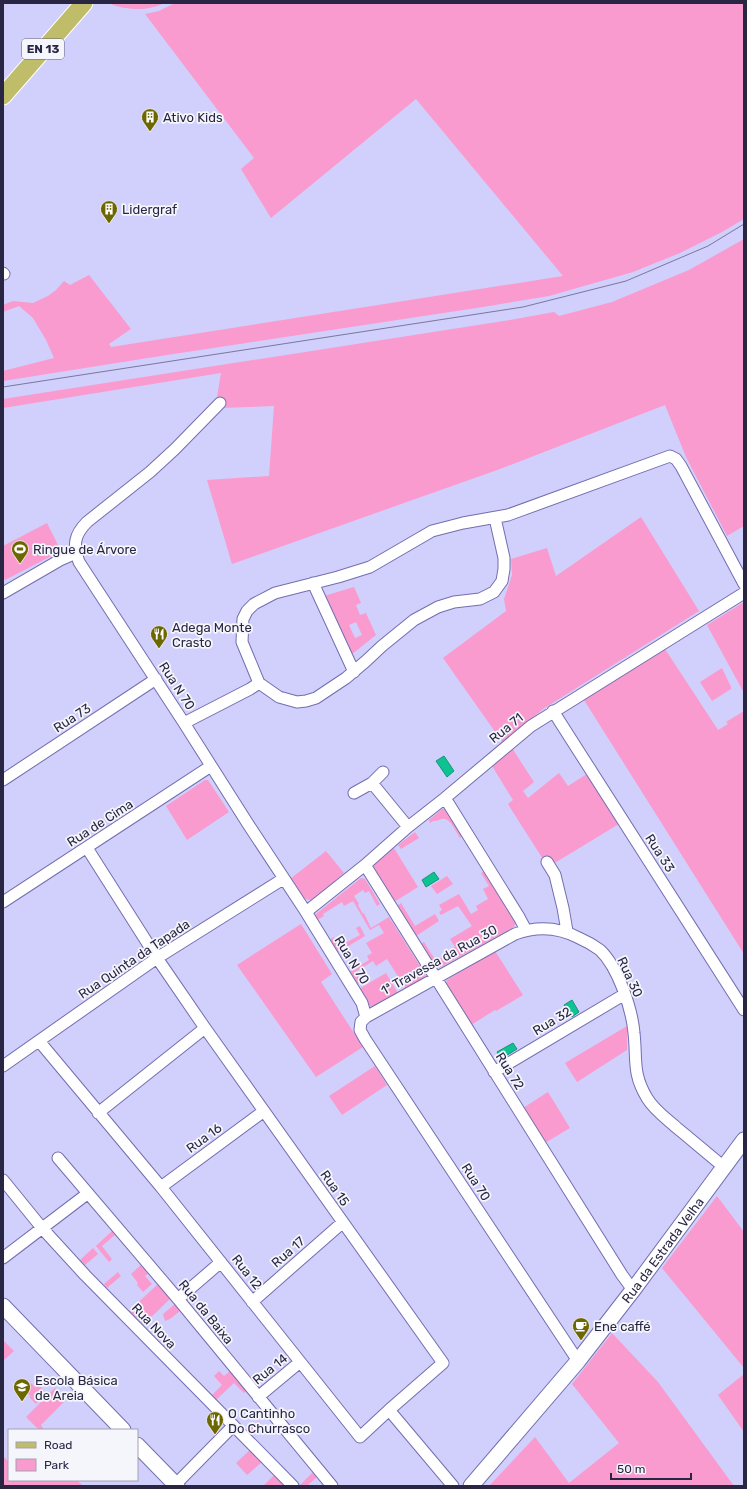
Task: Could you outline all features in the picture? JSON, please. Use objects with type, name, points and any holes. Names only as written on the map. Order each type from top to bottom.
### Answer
[{"type":"main road","name":"EN 13","points":[[3,96],[84,3]]},
{"type":"street","points":[[3,593],[60,560],[76,553],[76,538],[78,530],[150,472],[220,403]]},
{"type":"street","points":[[495,518],[504,558],[504,569],[502,581],[494,592],[480,599],[454,602],[438,607],[405,626],[354,672],[331,689],[306,702],[297,702],[279,697],[259,683],[242,642],[243,619],[247,611],[254,604],[275,593],[370,567],[432,531],[463,523],[508,515],[670,456],[676,459],[681,466],[744,584]]},
{"type":"street","name":"Rua N 70","points":[[76,553],[80,562],[283,879],[306,912],[362,1003],[366,1017]]},
{"type":"street","points":[[313,583],[354,672]]},
{"type":"street","name":"Rua 71","points":[[306,912],[530,726],[744,593]]},
{"type":"street","name":"Rua 73","points":[[3,780],[156,679]]},
{"type":"street","points":[[184,723],[259,683]]},
{"type":"street","name":"Rua 33","points":[[553,711],[744,1010]]},
{"type":"street","name":"Rua de Cima","points":[[3,902],[211,766]]},
{"type":"street","points":[[354,793],[372,783],[383,772]]},
{"type":"street","points":[[372,783],[408,827]]},
{"type":"street","points":[[445,798],[519,916],[526,930]]},
{"type":"street","name":"Rua 15","points":[[87,848],[157,958],[205,1028],[442,1363]]},
{"type":"street","points":[[547,862],[555,876],[563,908],[566,931]]},
{"type":"street","name":"Rua 72","points":[[365,864],[494,1072],[622,1275],[633,1290]]},
{"type":"street","name":"Rua Quinta da Tapada","points":[[3,1066],[157,958],[283,879]]},
{"type":"street","name":"Rua 30","points":[[526,930],[556,929],[566,931],[590,943],[601,951],[613,968],[625,994],[634,1033],[636,1072],[648,1099],[665,1117],[724,1167]]},
{"type":"street","name":"1ª Travessa da Rua 30","points":[[366,1017],[514,934],[526,930]]},
{"type":"street","name":"Rua 32","points":[[494,1072],[625,994]]},
{"type":"street","name":"Rua 70","points":[[366,1017],[360,1022],[360,1030],[365,1039],[578,1361]]},
{"type":"street","points":[[98,1113],[205,1028]]},
{"type":"street","name":"Rua 12","points":[[39,1041],[161,1187],[360,1437],[388,1410],[442,1363]]},
{"type":"street","name":"Rua 16","points":[[161,1187],[264,1111]]},
{"type":"street","name":"Rua da Estrada Velha","points":[[471,1486],[578,1361],[633,1290],[744,1140]]},
{"type":"street","name":"Rua da Baixa","points":[[58,1158],[178,1299],[332,1486]]},
{"type":"street","name":"Rua Nova","points":[[3,1180],[42,1228],[85,1275],[292,1486]]},
{"type":"street","points":[[3,1258],[88,1194]]},
{"type":"street","name":"Rua 17","points":[[252,1302],[342,1223]]},
{"type":"street","points":[[178,1299],[221,1262]]},
{"type":"street","points":[[4,1312],[109,1429]]},
{"type":"street","points":[[4,1312],[122,1429]]},
{"type":"street","name":"Rua 14","points":[[258,1397],[300,1362]]},
{"type":"street","points":[[388,1410],[453,1486]]},
{"type":"street","points":[[173,1486],[233,1426]]},
{"type":"street","points":[[138,1446],[173,1486]]},
{"type":"street","points":[[138,1459],[173,1486]]},
{"type":"green space","points":[[108,3],[164,3],[151,8],[136,9]]},
{"type":"green space","points":[[175,3],[744,3],[744,219],[680,253],[633,272],[549,296],[3,381],[3,371],[54,358],[46,340],[33,318],[19,306],[3,312],[3,305],[13,301],[33,303],[48,296],[64,281],[70,285],[89,275],[131,329],[109,344],[111,347],[563,276],[416,99],[271,218],[241,169],[254,158],[145,14],[159,11]]},
{"type":"green space","points":[[744,239],[744,526],[727,536],[686,457],[665,405],[500,469],[232,564],[207,480],[269,476],[274,406],[221,408],[217,397],[221,373],[3,408],[3,399],[554,312],[559,316],[612,302],[689,270]]},
{"type":"green space","points":[[641,517],[699,611],[543,709],[503,743],[443,658],[506,611],[504,599],[512,575],[511,559],[547,548],[556,576]]},
{"type":"green space","name":"Ringue de Árvore","points":[[47,523],[61,551],[5,580],[3,577],[3,546]]},
{"type":"green space","points":[[354,587],[361,603],[356,605],[360,615],[366,613],[376,635],[351,655],[324,596]],"holes":[[[356,622],[362,635],[355,638],[349,625]]]},
{"type":"green space","points":[[744,602],[744,693],[707,625]]},
{"type":"green space","points":[[665,649],[718,730],[728,724],[726,722],[744,711],[744,954],[584,700]]},
{"type":"green space","points":[[722,668],[731,689],[712,701],[700,682]]},
{"type":"green space","points":[[512,748],[534,782],[523,791],[528,798],[559,773],[568,786],[587,774],[619,824],[548,867],[508,804],[513,800],[492,766]]},
{"type":"green space","points":[[205,780],[208,780],[229,812],[187,840],[166,806]]},
{"type":"green space","points":[[442,809],[447,809],[463,835],[460,838],[448,820],[442,819],[430,823],[429,820]]},
{"type":"green space","points":[[415,832],[419,838],[401,849],[398,845]]},
{"type":"green space","points":[[394,848],[418,887],[394,902],[374,869],[374,865]]},
{"type":"green space","points":[[326,851],[344,873],[313,900],[309,900],[299,893],[290,879]]},
{"type":"green space","points":[[485,871],[516,920],[514,927],[439,968],[435,968],[421,944],[424,942],[436,961],[455,947],[450,939],[472,926],[458,906],[441,915],[439,912],[442,910],[439,905],[459,894],[471,914],[478,910],[476,906],[488,899],[483,889],[489,886],[481,873]]},
{"type":"green space","points":[[447,876],[453,884],[437,894],[431,886]]},
{"type":"green space","points":[[361,878],[365,879],[380,904],[377,906],[369,891],[365,893],[363,890],[354,896],[371,928],[389,917],[425,974],[424,979],[406,989],[387,959],[376,966],[373,961],[355,972],[362,982],[357,985],[349,972],[369,960],[367,956],[372,953],[366,943],[384,933],[379,925],[370,930],[353,901],[344,906],[342,902],[323,914],[324,916],[317,920],[316,918],[316,914]]},
{"type":"green space","points":[[401,903],[415,926],[435,914],[439,921],[416,936],[397,906]]},
{"type":"green space","points":[[301,924],[332,974],[321,982],[363,1047],[316,1077],[237,965]]},
{"type":"green space","points":[[360,926],[365,936],[337,953],[329,940],[334,937],[340,946],[360,935],[356,928]]},
{"type":"green space","points":[[495,951],[523,995],[471,1025],[446,984],[447,980]]},
{"type":"green space","points":[[386,973],[398,993],[374,1007],[369,1006],[359,989]]},
{"type":"green space","points":[[627,1026],[627,1050],[577,1082],[565,1063]]},
{"type":"green space","points":[[375,1066],[387,1085],[342,1115],[329,1096]]},
{"type":"green space","points":[[548,1092],[570,1128],[545,1143],[523,1108]]},
{"type":"green space","points":[[717,1196],[744,1232],[744,1368],[662,1268]]},
{"type":"green space","points":[[113,1230],[116,1234],[102,1246],[112,1259],[109,1262],[96,1246]]},
{"type":"green space","points":[[93,1248],[98,1254],[85,1265],[80,1260]]},
{"type":"green space","points":[[142,1264],[149,1273],[145,1276],[152,1284],[143,1292],[131,1274]]},
{"type":"green space","points":[[118,1272],[121,1276],[107,1288],[104,1284]]},
{"type":"green space","points":[[158,1284],[170,1299],[143,1325],[129,1311]]},
{"type":"green space","points":[[175,1304],[180,1311],[165,1321],[163,1314]]},
{"type":"green space","points":[[612,1333],[658,1382],[734,1486],[489,1486],[535,1437],[569,1483],[619,1443],[572,1384]]},
{"type":"green space","points":[[3,1340],[14,1351],[3,1361]]},
{"type":"green space","points":[[219,1371],[224,1376],[230,1371],[246,1391],[244,1393],[234,1383],[216,1400],[212,1395],[222,1385],[214,1376]]},
{"type":"green space","points":[[744,1374],[744,1432],[718,1395]]},
{"type":"green space","points":[[31,1383],[35,1387],[38,1384],[46,1393],[36,1404],[28,1394],[30,1391],[27,1388]]},
{"type":"green space","points":[[55,1388],[66,1400],[41,1425],[43,1429],[38,1429],[26,1417]]},
{"type":"green space","points":[[258,1421],[261,1424],[250,1434],[247,1431]]},
{"type":"green space","points":[[251,1449],[263,1461],[247,1475],[236,1463]]},
{"type":"green space","points":[[3,1456],[8,1461],[8,1481],[78,1481],[83,1486],[3,1486]]},
{"type":"green space","points":[[314,1471],[318,1476],[307,1486],[301,1486],[300,1485]]},
{"type":"green space","points":[[275,1474],[288,1486],[263,1486]]},
{"type":"shaded area","points":[[444,756],[454,771],[447,777],[436,761]]},
{"type":"shaded area","points":[[434,872],[439,879],[426,887],[422,880]]},
{"type":"shaded area","points":[[572,1000],[579,1012],[572,1017],[564,1005]]},
{"type":"shaded area","points":[[513,1043],[517,1049],[501,1059],[497,1052]]},
{"type":"tram line","points":[[3,387],[523,307],[626,281],[708,246],[744,224]]},
{"type":"place","name":"Ativo Kids","points":[[150,132]]},
{"type":"place","name":"Lidergraf","points":[[109,224]]},
{"type":"place","name":"Ringue de Árvore","points":[[20,564]]},
{"type":"place","name":"Adega Monte Crasto","points":[[159,649]]},
{"type":"place","name":"Ene caffé","points":[[581,1341]]},
{"type":"place","name":"Escola Básica de Areia","points":[[22,1402]]},
{"type":"place","name":"O Cantinho Do Churrasco","points":[[215,1435]]}]
